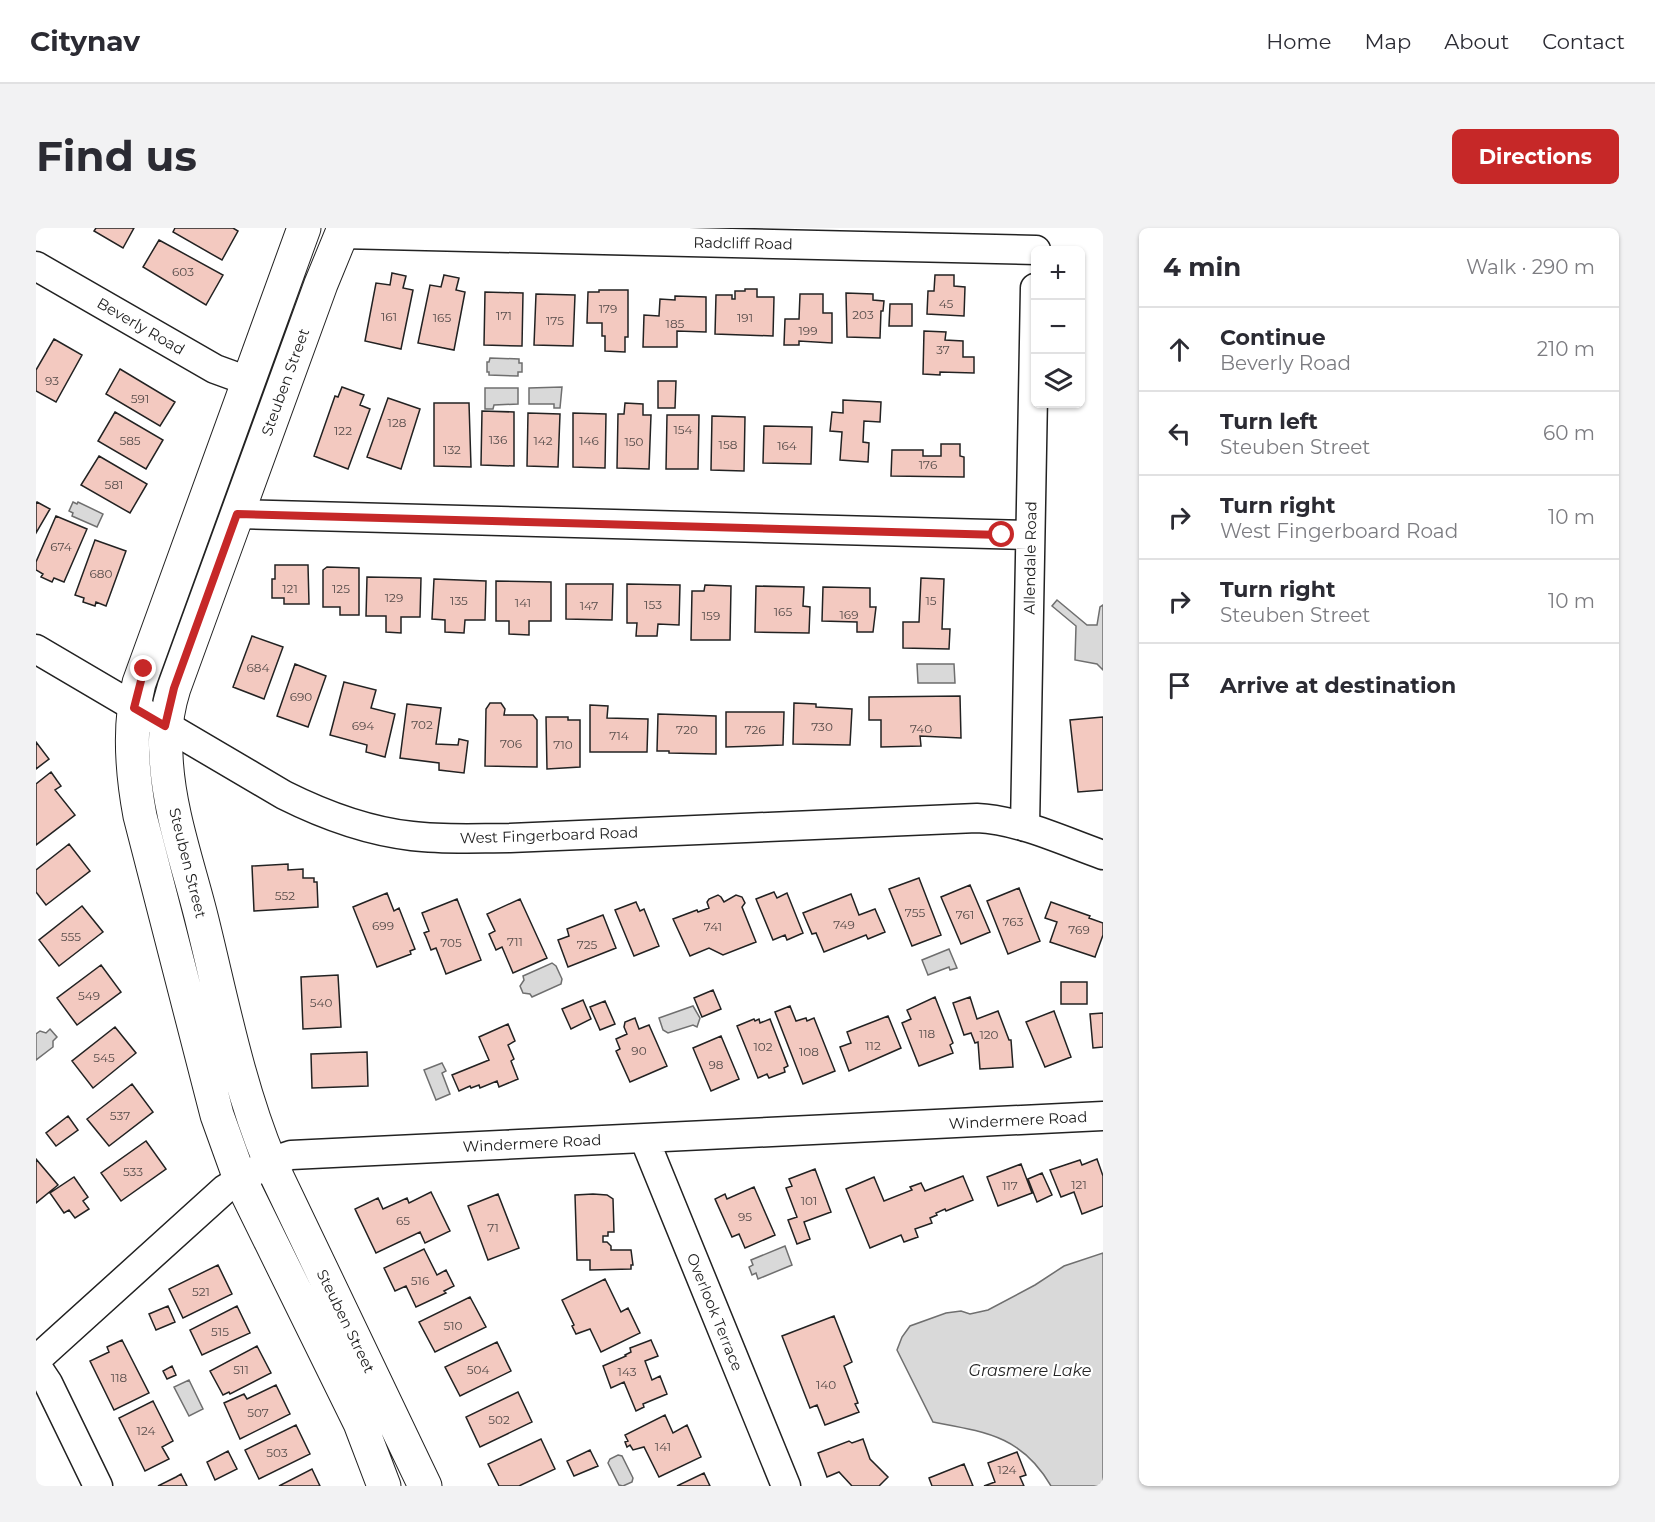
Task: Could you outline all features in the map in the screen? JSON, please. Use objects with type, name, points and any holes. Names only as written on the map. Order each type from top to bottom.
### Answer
[{"type":"main road","points":[[304,228],[144,669],[134,708],[133,753],[140,816],[217,1115],[240,1179],[360,1423],[384,1486]]},
{"type":"main road","name":"Steuben Street","points":[[342,231],[174,688],[165,726],[166,757],[173,805],[252,1116],[270,1162],[425,1486]]},
{"type":"street","points":[[1036,246],[1037,228]]},
{"type":"street","name":"Radcliff Road","points":[[342,231],[1031,250]]},
{"type":"street","name":"Beverly Road","points":[[36,266],[215,369],[248,381]]},
{"type":"street","name":"Allendale Road","points":[[1024,827],[1035,300]]},
{"type":"street","points":[[237,514],[1030,535]]},
{"type":"street","name":"West Fingerboard Road","points":[[36,649],[265,785],[305,806],[346,821],[390,833],[450,838],[510,838],[988,818],[1024,827],[1103,855]]},
{"type":"street","name":"Windermere Road","points":[[36,1360],[213,1199],[240,1179],[270,1162],[302,1154],[1103,1116]]},
{"type":"street","name":"Overlook Terrace","points":[[644,1138],[786,1486]]},
{"type":"street","points":[[36,1365],[48,1383],[98,1486]]},
{"type":"water","points":[[490,358],[519,359],[519,363],[522,363],[522,372],[518,372],[518,376],[489,375],[487,362]]},
{"type":"water","points":[[562,387],[560,408],[554,408],[554,404],[529,404],[529,388]]},
{"type":"water","points":[[485,388],[518,388],[518,404],[494,405],[493,409],[485,409]]},
{"type":"water","points":[[73,502],[77,504],[78,502],[103,514],[97,527],[72,516],[73,513],[69,511]]},
{"type":"water","points":[[1057,600],[1087,625],[1097,625],[1100,607],[1103,605],[1103,670],[1097,664],[1075,660],[1076,626],[1052,606]]},
{"type":"water","points":[[917,664],[954,664],[955,683],[918,683]]},
{"type":"water","points":[[949,949],[957,968],[950,970],[949,967],[928,975],[922,960]]},
{"type":"water","points":[[552,963],[556,966],[562,979],[561,984],[532,997],[530,994],[523,993],[520,986],[524,980],[523,976]]},
{"type":"water","points":[[693,1006],[700,1018],[697,1027],[693,1025],[668,1033],[663,1030],[659,1018]]},
{"type":"water","points":[[50,1029],[57,1037],[53,1041],[53,1047],[36,1060],[36,1034],[40,1031],[46,1033]]},
{"type":"water","points":[[442,1063],[446,1071],[442,1073],[450,1094],[436,1100],[424,1070]]},
{"type":"water","points":[[785,1246],[792,1265],[758,1279],[756,1273],[752,1275],[749,1267],[753,1265],[751,1260]]},
{"type":"water","name":"Grasmere Lake","points":[[1103,1253],[1103,1486],[1051,1486],[1040,1469],[1015,1446],[986,1433],[933,1422],[897,1350],[910,1326],[946,1313],[961,1311],[970,1314],[988,1310],[1035,1285],[1064,1266]]},
{"type":"water","points":[[189,1380],[203,1409],[189,1416],[174,1387]]},
{"type":"water","points":[[618,1455],[622,1456],[633,1478],[632,1482],[623,1486],[619,1485],[608,1463],[610,1459]]},
{"type":"building","points":[[96,228],[134,228],[123,248],[94,231]]},
{"type":"building","points":[[175,228],[233,228],[238,231],[222,260],[173,232]]},
{"type":"building","points":[[159,240],[223,275],[206,305],[143,267]]},
{"type":"building","points":[[392,273],[406,276],[403,288],[413,290],[401,349],[365,341],[376,283],[390,285]]},
{"type":"building","points":[[444,275],[459,278],[456,290],[465,292],[454,350],[418,343],[430,285],[441,287]]},
{"type":"building","points":[[935,275],[954,275],[954,286],[965,287],[964,316],[927,314],[928,291],[934,291]]},
{"type":"building","points":[[745,289],[757,289],[757,297],[774,297],[773,336],[715,334],[716,295],[732,295],[732,299],[735,299],[735,291],[745,291]]},
{"type":"building","points":[[599,290],[628,290],[628,337],[625,337],[625,352],[605,351],[602,323],[587,323],[588,292],[599,292]]},
{"type":"building","points":[[485,292],[523,293],[522,346],[484,345]]},
{"type":"building","points":[[846,293],[873,294],[873,300],[884,301],[883,311],[881,311],[880,338],[847,337]]},
{"type":"building","points":[[536,294],[575,295],[573,346],[534,345]]},
{"type":"building","points":[[800,294],[823,294],[823,313],[832,313],[832,343],[799,341],[799,345],[784,345],[785,319],[799,319]]},
{"type":"building","points":[[675,296],[706,297],[706,332],[677,331],[677,347],[643,347],[644,315],[659,316],[660,299],[675,300]]},
{"type":"building","points":[[890,304],[912,304],[912,326],[889,326]]},
{"type":"building","points":[[924,331],[946,332],[945,340],[963,341],[963,357],[974,357],[974,373],[923,374]]},
{"type":"building","points":[[54,339],[82,355],[56,402],[36,391],[36,370]]},
{"type":"building","points":[[120,369],[175,402],[160,426],[106,394]]},
{"type":"building","points":[[658,381],[676,381],[675,408],[658,408]]},
{"type":"building","points":[[342,387],[364,395],[360,405],[370,409],[348,469],[314,456],[335,396],[338,397]]},
{"type":"building","points":[[388,398],[420,409],[401,469],[367,457]]},
{"type":"building","points":[[843,400],[881,402],[880,422],[864,421],[863,442],[869,443],[868,462],[840,460],[842,432],[830,431],[832,412],[843,413]]},
{"type":"building","points":[[434,403],[469,403],[471,467],[434,466]]},
{"type":"building","points":[[625,403],[643,404],[643,415],[651,415],[649,469],[617,468],[618,414],[624,414]]},
{"type":"building","points":[[482,411],[514,412],[514,466],[481,465]]},
{"type":"building","points":[[115,412],[163,440],[146,469],[98,441]]},
{"type":"building","points":[[528,413],[560,414],[558,467],[527,466]]},
{"type":"building","points":[[573,413],[606,414],[605,468],[573,467]]},
{"type":"building","points":[[667,415],[699,415],[698,469],[666,469]]},
{"type":"building","points":[[712,416],[745,417],[744,471],[711,470]]},
{"type":"building","points":[[764,426],[812,427],[811,464],[763,463]]},
{"type":"building","points":[[941,444],[960,444],[960,456],[964,457],[964,477],[891,476],[892,450],[923,450],[923,456],[941,456]]},
{"type":"building","points":[[99,456],[147,484],[130,513],[81,485]]},
{"type":"building","points":[[37,502],[50,509],[36,533],[36,504]]},
{"type":"building","points":[[56,516],[87,529],[64,582],[54,578],[52,582],[41,577],[43,574],[36,570],[36,562]]},
{"type":"building","points":[[95,540],[126,551],[106,606],[96,602],[95,606],[83,602],[84,598],[75,595]]},
{"type":"building","points":[[275,565],[308,565],[309,604],[284,604],[284,598],[272,598]]},
{"type":"building","points":[[327,567],[359,568],[359,615],[340,615],[340,607],[323,607],[323,570]]},
{"type":"building","points":[[367,577],[421,578],[420,617],[401,617],[401,633],[386,632],[386,616],[366,616]]},
{"type":"building","points":[[921,578],[944,579],[942,629],[950,629],[949,649],[903,648],[903,622],[919,622]]},
{"type":"building","points":[[434,579],[486,581],[485,620],[465,620],[464,633],[445,632],[445,620],[432,619]]},
{"type":"building","points":[[496,581],[551,582],[551,621],[529,621],[529,635],[509,634],[509,621],[496,621]]},
{"type":"building","points":[[566,584],[613,584],[612,620],[566,619]]},
{"type":"building","points":[[627,584],[680,585],[679,625],[658,624],[657,636],[636,636],[637,623],[627,623]]},
{"type":"building","points":[[705,585],[731,586],[730,640],[691,640],[692,591],[704,591]]},
{"type":"building","points":[[756,586],[804,587],[803,606],[810,607],[809,633],[755,632]]},
{"type":"building","points":[[823,587],[870,588],[870,607],[876,607],[873,632],[857,632],[857,622],[822,621]]},
{"type":"building","points":[[252,636],[283,647],[264,699],[233,687]]},
{"type":"building","points":[[295,664],[326,676],[308,727],[277,716]]},
{"type":"building","points":[[344,682],[376,690],[371,708],[395,714],[385,757],[366,752],[367,745],[330,735]]},
{"type":"building","points":[[960,696],[961,738],[920,736],[921,746],[881,747],[881,720],[869,720],[869,697]]},
{"type":"building","points":[[490,703],[501,703],[505,709],[504,715],[533,715],[537,720],[537,767],[485,766],[486,709]]},
{"type":"building","points":[[794,703],[852,709],[850,745],[793,744]]},
{"type":"building","points":[[407,704],[441,708],[436,744],[458,745],[459,739],[468,741],[464,773],[439,770],[439,763],[400,758]]},
{"type":"building","points":[[590,705],[608,706],[607,718],[648,719],[647,752],[590,752]]},
{"type":"building","points":[[726,712],[784,712],[783,745],[726,747]]},
{"type":"building","points":[[658,714],[716,716],[716,754],[657,751]]},
{"type":"building","points":[[546,717],[568,717],[568,720],[580,720],[580,767],[547,769]]},
{"type":"building","points":[[1103,717],[1103,790],[1078,792],[1070,720]]},
{"type":"building","points":[[36,742],[49,759],[36,769]]},
{"type":"building","points":[[51,772],[61,786],[55,790],[75,815],[36,845],[36,784]]},
{"type":"building","points":[[69,844],[90,871],[46,905],[36,892],[36,870]]},
{"type":"building","points":[[288,864],[288,870],[303,869],[303,878],[314,878],[314,882],[317,882],[318,907],[254,911],[252,866]]},
{"type":"building","points":[[919,878],[941,935],[912,946],[889,889]]},
{"type":"building","points":[[970,885],[990,932],[961,944],[941,897]]},
{"type":"building","points":[[1019,888],[1040,941],[1008,954],[987,901]]},
{"type":"building","points":[[774,892],[777,898],[787,893],[803,933],[787,940],[785,935],[773,940],[756,899]]},
{"type":"building","points":[[387,893],[394,911],[399,908],[415,949],[410,951],[411,954],[377,967],[353,907]]},
{"type":"building","points":[[851,894],[859,915],[875,909],[885,932],[868,939],[866,935],[824,952],[816,933],[812,934],[803,913]]},
{"type":"building","points":[[718,895],[724,902],[736,895],[742,897],[745,903],[742,907],[756,942],[723,955],[709,948],[690,956],[673,919],[709,908],[707,902],[709,899]]},
{"type":"building","points":[[457,899],[481,960],[446,974],[436,948],[431,950],[424,933],[429,931],[422,913]]},
{"type":"building","points":[[520,899],[547,958],[513,973],[502,947],[496,950],[489,934],[495,931],[487,914]]},
{"type":"building","points":[[636,902],[640,911],[644,909],[659,946],[634,956],[615,910]]},
{"type":"building","points":[[1051,902],[1103,923],[1103,935],[1095,957],[1050,942],[1057,922],[1045,918]]},
{"type":"building","points":[[82,906],[103,932],[59,966],[39,940]]},
{"type":"building","points":[[603,915],[616,948],[568,967],[558,940],[569,936],[567,929]]},
{"type":"building","points":[[101,965],[121,992],[77,1025],[57,998]]},
{"type":"building","points":[[338,975],[341,1027],[303,1029],[301,977]]},
{"type":"building","points":[[1061,982],[1087,982],[1087,1004],[1061,1004]]},
{"type":"building","points":[[713,990],[721,1009],[702,1017],[694,998]]},
{"type":"building","points":[[935,997],[953,1043],[950,1045],[953,1053],[919,1066],[902,1023],[911,1019],[907,1010]]},
{"type":"building","points":[[970,997],[977,1019],[998,1011],[1009,1040],[1011,1040],[1013,1067],[980,1069],[978,1042],[975,1043],[971,1033],[964,1035],[953,1003]]},
{"type":"building","points":[[583,1000],[591,1019],[571,1029],[562,1009]]},
{"type":"building","points":[[605,1001],[615,1024],[600,1030],[590,1007]]},
{"type":"building","points":[[790,1006],[796,1021],[806,1018],[807,1021],[814,1018],[835,1071],[803,1084],[775,1012]]},
{"type":"building","points":[[1054,1011],[1071,1057],[1045,1067],[1026,1022]]},
{"type":"building","points":[[1103,1013],[1103,1047],[1093,1048],[1090,1014]]},
{"type":"building","points":[[888,1016],[901,1048],[849,1071],[840,1047],[851,1043],[847,1032]]},
{"type":"building","points":[[635,1018],[639,1029],[649,1025],[667,1066],[630,1082],[616,1051],[620,1049],[616,1039],[627,1034],[624,1027],[625,1022]]},
{"type":"building","points":[[754,1019],[755,1021],[759,1019],[760,1023],[770,1019],[788,1066],[784,1068],[785,1072],[769,1078],[767,1074],[758,1078],[737,1026]]},
{"type":"building","points":[[508,1024],[515,1041],[508,1045],[514,1059],[511,1061],[518,1079],[499,1087],[497,1081],[480,1088],[479,1085],[471,1088],[470,1086],[459,1091],[452,1075],[489,1060],[479,1037]]},
{"type":"building","points":[[115,1027],[136,1053],[93,1088],[72,1061]]},
{"type":"building","points":[[721,1036],[739,1079],[711,1091],[693,1048]]},
{"type":"building","points":[[367,1052],[368,1086],[312,1088],[311,1054]]},
{"type":"building","points":[[132,1084],[153,1112],[109,1146],[87,1119]]},
{"type":"building","points":[[68,1116],[78,1130],[56,1146],[46,1133]]},
{"type":"building","points":[[146,1141],[166,1169],[121,1201],[101,1173]]},
{"type":"building","points":[[36,1159],[58,1185],[36,1203]]},
{"type":"building","points":[[1097,1159],[1103,1176],[1103,1206],[1082,1214],[1074,1192],[1061,1197],[1050,1170],[1080,1160],[1082,1165]]},
{"type":"building","points":[[1021,1164],[1032,1193],[998,1206],[987,1177]]},
{"type":"building","points":[[815,1169],[831,1212],[804,1222],[810,1239],[797,1244],[788,1220],[797,1217],[786,1188],[792,1186],[789,1179]]},
{"type":"building","points":[[1042,1173],[1052,1195],[1037,1202],[1028,1179]]},
{"type":"building","points":[[963,1176],[973,1200],[936,1213],[937,1215],[930,1218],[932,1223],[915,1229],[918,1237],[904,1242],[901,1235],[870,1248],[846,1189],[874,1177],[884,1201],[912,1190],[910,1187],[921,1183],[925,1191]]},
{"type":"building","points":[[74,1177],[88,1197],[83,1201],[89,1209],[75,1218],[69,1210],[64,1213],[50,1193]]},
{"type":"building","points":[[754,1187],[775,1235],[745,1248],[739,1234],[732,1237],[715,1199],[725,1194],[727,1199]]},
{"type":"building","points":[[431,1192],[450,1231],[425,1243],[420,1232],[376,1253],[355,1209],[378,1198],[383,1209],[407,1198],[409,1203]]},
{"type":"building","points":[[498,1194],[519,1248],[488,1260],[468,1206]]},
{"type":"building","points":[[575,1195],[607,1195],[613,1199],[614,1232],[608,1232],[608,1236],[603,1236],[603,1242],[611,1246],[611,1250],[631,1250],[633,1265],[631,1269],[590,1270],[590,1260],[577,1260]]},
{"type":"building","points":[[424,1249],[437,1275],[446,1270],[454,1286],[444,1291],[446,1293],[416,1307],[406,1286],[395,1291],[384,1268]]},
{"type":"building","points":[[218,1265],[232,1294],[183,1318],[169,1289]]},
{"type":"building","points":[[605,1279],[621,1312],[628,1308],[640,1333],[601,1352],[590,1329],[576,1334],[562,1300]]},
{"type":"building","points":[[470,1297],[486,1327],[435,1352],[419,1322]]},
{"type":"building","points":[[168,1306],[175,1322],[156,1330],[149,1314]]},
{"type":"building","points":[[237,1306],[250,1333],[202,1355],[190,1330]]},
{"type":"building","points":[[834,1316],[852,1362],[844,1366],[858,1403],[855,1404],[859,1412],[825,1425],[817,1405],[810,1408],[782,1336]]},
{"type":"building","points":[[122,1340],[149,1393],[114,1410],[90,1361],[109,1352],[107,1347]]},
{"type":"building","points":[[651,1340],[658,1356],[645,1361],[652,1380],[660,1376],[667,1394],[643,1404],[644,1407],[636,1411],[624,1382],[611,1388],[603,1366],[626,1356],[631,1352],[630,1348]]},
{"type":"building","points":[[497,1342],[511,1371],[460,1396],[445,1367]]},
{"type":"building","points":[[257,1346],[271,1373],[230,1394],[229,1392],[223,1395],[210,1371]]},
{"type":"building","points":[[172,1366],[176,1375],[167,1379],[163,1371]]},
{"type":"building","points":[[276,1385],[290,1414],[240,1439],[224,1403],[244,1394],[247,1399]]},
{"type":"building","points":[[518,1392],[532,1422],[480,1447],[466,1417]]},
{"type":"building","points":[[153,1401],[173,1441],[162,1447],[169,1459],[145,1471],[119,1418]]},
{"type":"building","points":[[665,1415],[673,1433],[687,1425],[701,1457],[659,1477],[644,1447],[633,1450],[630,1445],[627,1447],[625,1442],[628,1441],[625,1435]]},
{"type":"building","points":[[296,1425],[310,1454],[259,1479],[245,1450]]},
{"type":"building","points":[[541,1439],[555,1469],[519,1486],[499,1486],[488,1464]]},
{"type":"building","points":[[863,1439],[870,1459],[888,1477],[879,1486],[852,1486],[839,1472],[827,1477],[818,1453],[849,1441],[852,1443]]},
{"type":"building","points":[[590,1450],[598,1466],[574,1476],[567,1461]]},
{"type":"building","points":[[228,1451],[237,1469],[215,1480],[207,1462]]},
{"type":"building","points":[[1017,1452],[1026,1475],[1020,1477],[1024,1486],[984,1486],[995,1482],[988,1463]]},
{"type":"building","points":[[964,1464],[973,1486],[932,1486],[929,1478]]},
{"type":"building","points":[[312,1469],[320,1486],[279,1486]]},
{"type":"building","points":[[704,1473],[710,1486],[677,1486]]},
{"type":"building","points":[[181,1474],[187,1486],[158,1486],[176,1477]]},
{"type":"route","points":[[144,669],[134,708],[165,726],[174,688],[237,514],[1002,535]]}]
